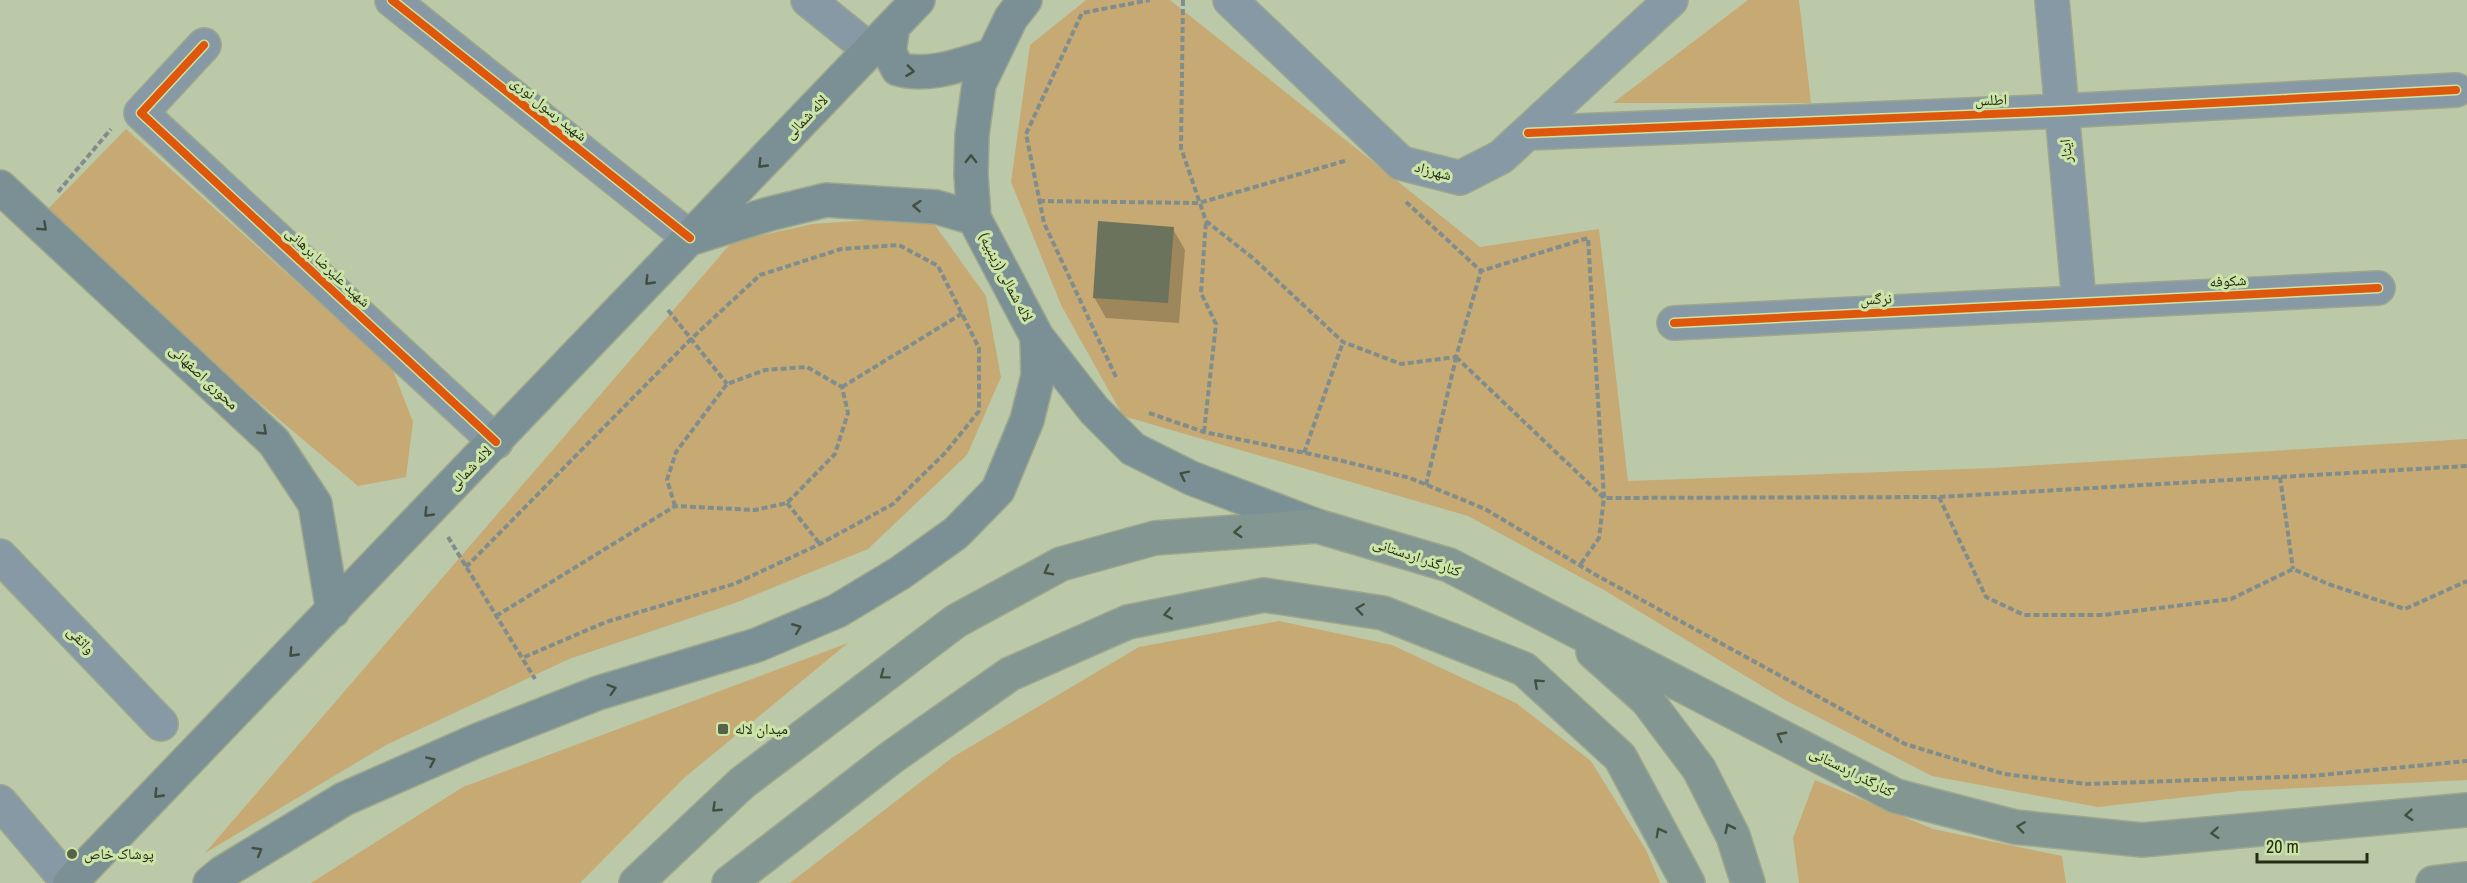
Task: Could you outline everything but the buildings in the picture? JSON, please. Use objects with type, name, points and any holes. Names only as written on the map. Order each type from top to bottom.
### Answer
[{"type":"highway","name":"کنارگذر اردستانی","points":[[1317,526],[1449,565],[1896,796],[2015,827],[2142,840],[2467,810]]},
{"type":"highway","points":[[636,883],[742,783],[929,641],[956,621],[1061,564],[1155,538],[1317,526]]},
{"type":"highway","points":[[729,883],[892,757],[1010,674],[1128,622],[1264,595],[1383,613],[1524,669],[1620,757],[1688,883]]},
{"type":"highway","points":[[1560,622],[1647,700],[1699,769],[1733,836],[1748,883]]},
{"type":"highway","points":[[2433,883],[2467,879]]},
{"type":"main road","name":"لاله شمالی","points":[[70,883],[918,0]]},
{"type":"main road","points":[[690,238],[769,214],[826,200],[936,207],[974,218],[971,176],[972,135],[979,84],[1011,18],[1025,0]]},
{"type":"main road","points":[[893,26],[889,52],[898,69],[904,71],[928,72],[993,55]]},
{"type":"main road","name":"محوری اصفهانی","points":[[0,187],[274,442],[315,504],[333,611]]},
{"type":"main road","name":"لاله شمالی (زینبیه)","points":[[974,218],[1037,337],[1094,410],[1133,449],[1191,478],[1317,526]]},
{"type":"main road","points":[[210,883],[222,873],[344,800],[476,741],[598,693],[757,645],[837,611],[900,573],[956,533],[998,490],[1027,420],[1038,376],[1037,337]]},
{"type":"street","name":"شهید رسول نوری","points":[[392,0],[690,238]]},
{"type":"street","points":[[808,0],[870,50]]},
{"type":"street","name":"شهرزاد","points":[[1230,0],[1401,163],[1460,178],[1501,157],[1671,0]]},
{"type":"street","name":"ایثار","points":[[2052,0],[2079,301]]},
{"type":"street","points":[[141,113],[204,45]]},
{"type":"street","name":"اطلس","points":[[1528,133],[2062,111],[2456,90]]},
{"type":"street","name":"شهید علیرضا برهانی","points":[[141,113],[496,442]]},
{"type":"street","name":"شکوفه","points":[[2079,301],[2378,288]]},
{"type":"street","name":"نرگس","points":[[1674,323],[2079,301]]},
{"type":"street","name":"واثقی","points":[[0,556],[161,724]]},
{"type":"street","points":[[0,802],[70,883]]},
{"type":"path","points":[[1119,384],[1044,223],[1026,134],[1082,14],[1150,0]]},
{"type":"path","points":[[1183,0],[1181,148],[1206,221],[1201,293],[1216,324],[1204,432]]},
{"type":"path","points":[[35,220],[123,115],[141,113]]},
{"type":"path","points":[[1040,201],[1199,203],[1358,157]]},
{"type":"path","points":[[1206,221],[1254,259],[1343,342],[1401,364],[1456,357]]},
{"type":"path","points":[[1580,566],[1599,538],[1604,498],[1587,238]]},
{"type":"path","points":[[466,567],[692,338],[760,275],[841,249],[899,245],[938,266],[979,348],[979,411],[946,452],[893,504],[820,544],[734,584],[606,622],[522,658]]},
{"type":"path","points":[[1426,485],[1456,357],[1481,271]]},
{"type":"path","points":[[645,285],[692,338],[727,384]]},
{"type":"path","points":[[842,387],[963,313]]},
{"type":"path","points":[[1304,453],[1343,342]]},
{"type":"path","points":[[1456,357],[1604,498],[1939,496],[2467,466]]},
{"type":"path","points":[[496,616],[675,506],[755,510],[787,503],[835,454],[848,412],[842,387],[807,367],[765,370],[727,384],[676,452],[667,480],[675,506]]},
{"type":"path","points":[[1140,410],[1204,432],[1410,478],[1485,509],[1580,566],[1905,744],[2004,774],[2087,784],[2312,776],[2467,761]]},
{"type":"path","points":[[2280,477],[2293,569]]},
{"type":"path","points":[[1939,496],[1986,597],[2024,615],[2103,615],[2231,599],[2293,569],[2331,585],[2404,609],[2467,581]]},
{"type":"path","points":[[787,503],[820,544]]},
{"type":"path","points":[[431,509],[554,711]]},
{"type":"shaded area","points":[[1086,0],[1170,0],[1480,247],[1599,229],[1628,481],[1993,468],[2467,439],[2467,780],[2240,791],[2098,807],[1932,776],[1785,700],[1604,590],[1468,516],[1123,416],[1061,305],[1011,182],[1030,45]]},
{"type":"shaded area","points":[[1748,0],[1799,0],[1811,103],[1613,103]]},
{"type":"shaded area","points":[[126,129],[392,368],[413,422],[406,477],[358,486],[211,362],[45,212]]},
{"type":"shaded area","points":[[885,219],[934,224],[986,296],[1001,377],[967,455],[868,549],[735,603],[569,659],[386,745],[205,853],[732,242],[812,224]]},
{"type":"shaded area","points":[[1279,621],[1392,645],[1516,703],[1591,761],[1646,850],[1660,883],[790,883],[953,757],[1139,647]]},
{"type":"shaded area","points":[[848,643],[684,778],[580,883],[311,883],[463,787]]},
{"type":"shaded area","points":[[1815,780],[1933,829],[2062,856],[2066,883],[1799,883],[1793,838]]},
{"type":"cycle path","points":[[392,0],[690,238]]},
{"type":"cycle path","points":[[204,45],[141,113],[496,442]]},
{"type":"cycle path","points":[[1528,133],[2062,111],[2456,90]]},
{"type":"cycle path","points":[[1674,323],[2378,288]]},
{"type":"place","name":"میدان لاله","points":[[723,729]]},
{"type":"place","name":"پوشاک خاص","points":[[72,854]]}]
